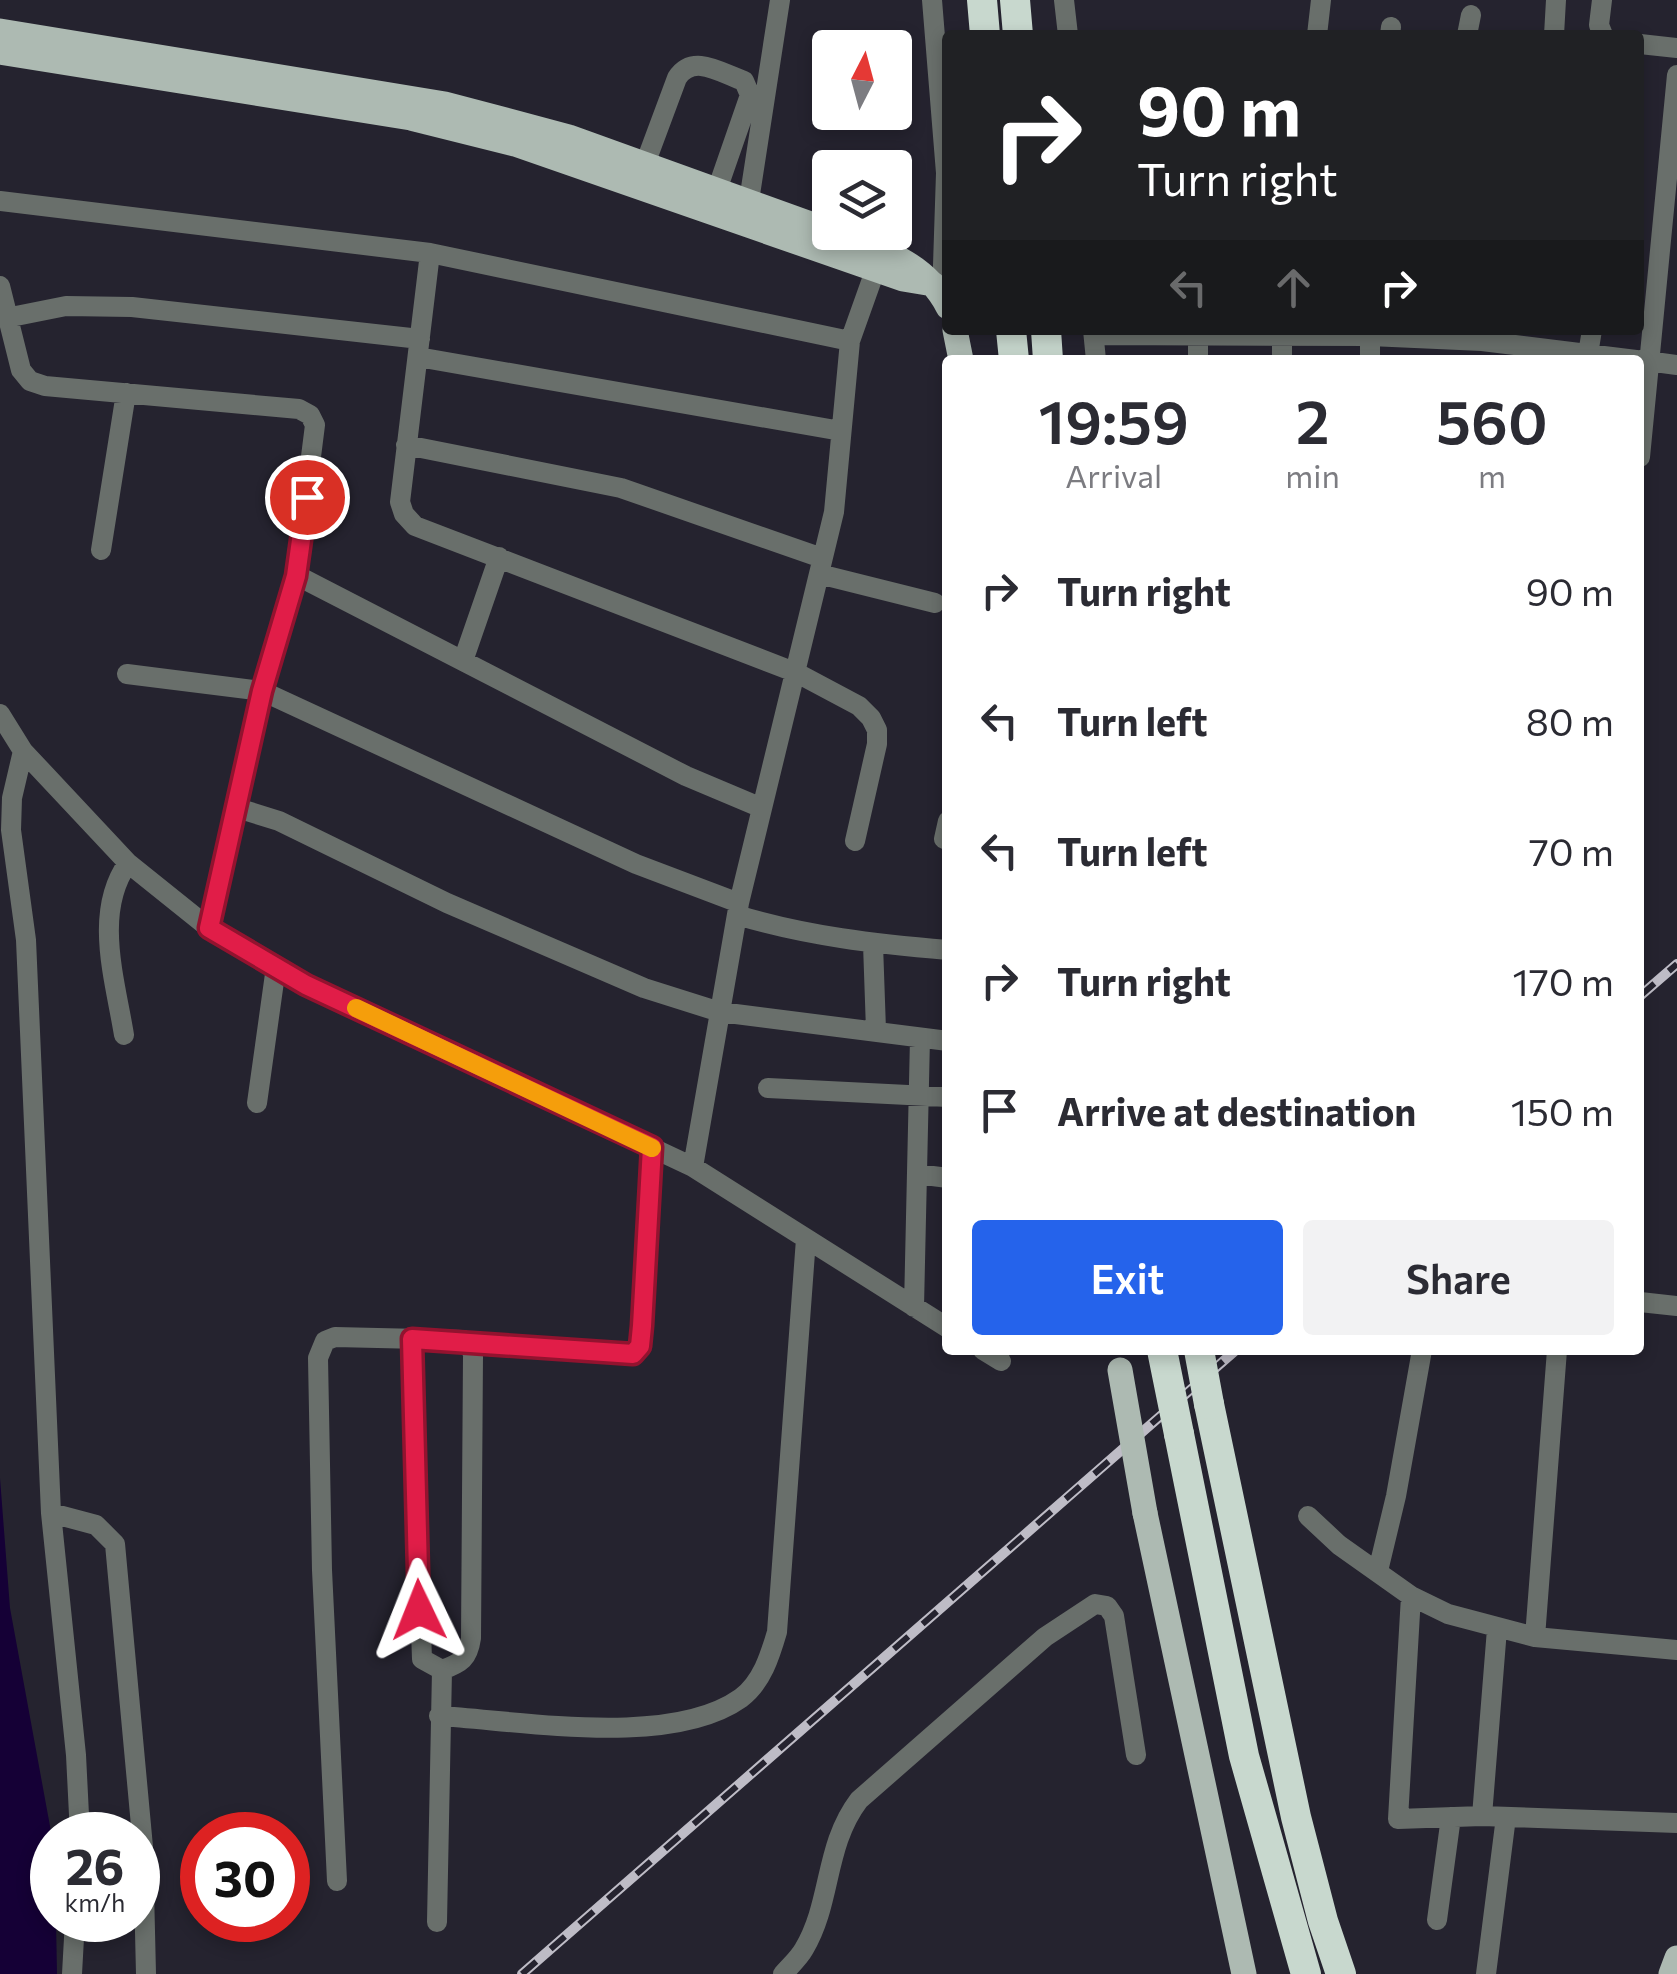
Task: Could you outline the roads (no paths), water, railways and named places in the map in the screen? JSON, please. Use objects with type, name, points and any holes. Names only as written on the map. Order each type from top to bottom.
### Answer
[{"type":"highway","points":[[982,0],[985,30]]},
{"type":"highway","points":[[1015,0],[1018,30]]},
{"type":"highway","points":[[1163,1355],[1244,1756],[1306,1974]]},
{"type":"highway","points":[[1201,1355],[1296,1817],[1341,1974]]},
{"type":"main road","points":[[0,31],[445,104],[569,137],[812,225]]},
{"type":"main road","points":[[0,52],[411,118],[515,144],[876,268],[941,295]]},
{"type":"main road","points":[[882,250],[904,258],[941,295]]},
{"type":"main road","points":[[1118,1360],[1145,1513],[1244,1974]]},
{"type":"main road","points":[[1671,1974],[1677,1958]]},
{"type":"street","points":[[749,202],[780,0]]},
{"type":"street","points":[[932,0],[942,124]]},
{"type":"street","points":[[1064,0],[1067,30]]},
{"type":"street","points":[[1318,30],[1321,0]]},
{"type":"street","points":[[1554,30],[1556,0]]},
{"type":"street","points":[[1601,30],[1602,0]]},
{"type":"street","points":[[1644,44],[1677,48]]},
{"type":"street","points":[[644,164],[683,69],[697,64],[728,75],[744,81],[750,95],[717,190]]},
{"type":"street","points":[[1643,355],[1677,75]]},
{"type":"street","points":[[0,200],[430,252],[850,341]]},
{"type":"street","points":[[430,252],[400,502],[404,514],[414,526],[797,673],[860,706],[872,718],[878,744],[854,840]]},
{"type":"street","points":[[693,1167],[738,909],[834,512],[850,341],[876,268]]},
{"type":"street","points":[[0,286],[22,370],[30,381],[45,386],[300,409],[310,415],[315,425],[296,576],[262,691],[209,928]]},
{"type":"street","points":[[6,318],[66,306],[132,307],[419,348],[841,431]]},
{"type":"street","points":[[1136,335],[1240,335]]},
{"type":"street","points":[[1360,335],[1394,335]]},
{"type":"street","points":[[1420,335],[1454,350],[1514,338],[1548,355],[1596,355]]},
{"type":"street","points":[[1588,354],[1591,335]]},
{"type":"street","points":[[1370,336],[1370,355]]},
{"type":"street","points":[[1198,338],[1198,355]]},
{"type":"street","points":[[1644,361],[1677,365]]},
{"type":"street","points":[[100,550],[126,393]]},
{"type":"street","points":[[406,445],[620,488],[821,566],[935,603]]},
{"type":"street","points":[[463,661],[499,557]]},
{"type":"street","points":[[296,576],[686,776],[762,808]]},
{"type":"street","points":[[127,674],[262,691],[785,929],[872,944],[942,950]]},
{"type":"street","points":[[0,714],[24,751],[128,863],[209,928],[306,985],[693,1167],[942,1324]]},
{"type":"street","points":[[24,751],[12,798],[11,830],[28,978],[51,1513],[79,1812]]},
{"type":"street","points":[[234,807],[279,821],[430,895],[644,988],[720,1012],[942,1040]]},
{"type":"street","points":[[124,1035],[109,930],[110,901],[116,880],[128,863]]},
{"type":"street","points":[[872,944],[876,1030]]},
{"type":"street","points":[[258,1103],[276,967]]},
{"type":"street","points":[[914,1308],[920,1038]]},
{"type":"street","points":[[768,1088],[942,1098]]},
{"type":"street","points":[[337,1881],[322,1570],[318,1358],[324,1342],[335,1337],[463,1340],[470,1344],[633,1354],[640,1346],[642,1326],[652,1147]]},
{"type":"street","points":[[917,1174],[942,1177]]},
{"type":"street","points":[[439,1716],[619,1728],[680,1723],[710,1716],[744,1696],[767,1666],[777,1632],[806,1239]]},
{"type":"street","points":[[1644,1302],[1677,1306]]},
{"type":"street","points":[[412,1339],[420,1648],[422,1660],[442,1670],[462,1663],[469,1653],[471,1638],[470,1344]]},
{"type":"street","points":[[1378,1571],[1421,1355]]},
{"type":"street","points":[[1535,1637],[1556,1355]]},
{"type":"street","points":[[51,1513],[96,1526],[115,1544],[139,1789],[146,1974]]},
{"type":"street","points":[[1308,1516],[1338,1546],[1411,1596],[1448,1614],[1535,1637],[1677,1650]]},
{"type":"street","points":[[1411,1596],[1398,1819],[1482,1816],[1677,1823]]},
{"type":"street","points":[[783,1974],[803,1952],[815,1925],[838,1833],[859,1800],[1045,1637],[1095,1604],[1107,1606],[1114,1616],[1136,1755]]},
{"type":"street","points":[[1482,1816],[1497,1628]]},
{"type":"street","points":[[438,1922],[442,1670]]},
{"type":"street","points":[[1437,1920],[1451,1817]]},
{"type":"street","points":[[1486,1974],[1506,1818]]},
{"type":"street","points":[[72,1974],[74,1942]]},
{"type":"railway","points":[[1644,993],[1677,964]]},
{"type":"railway","points":[[522,1974],[1230,1355]]}]
